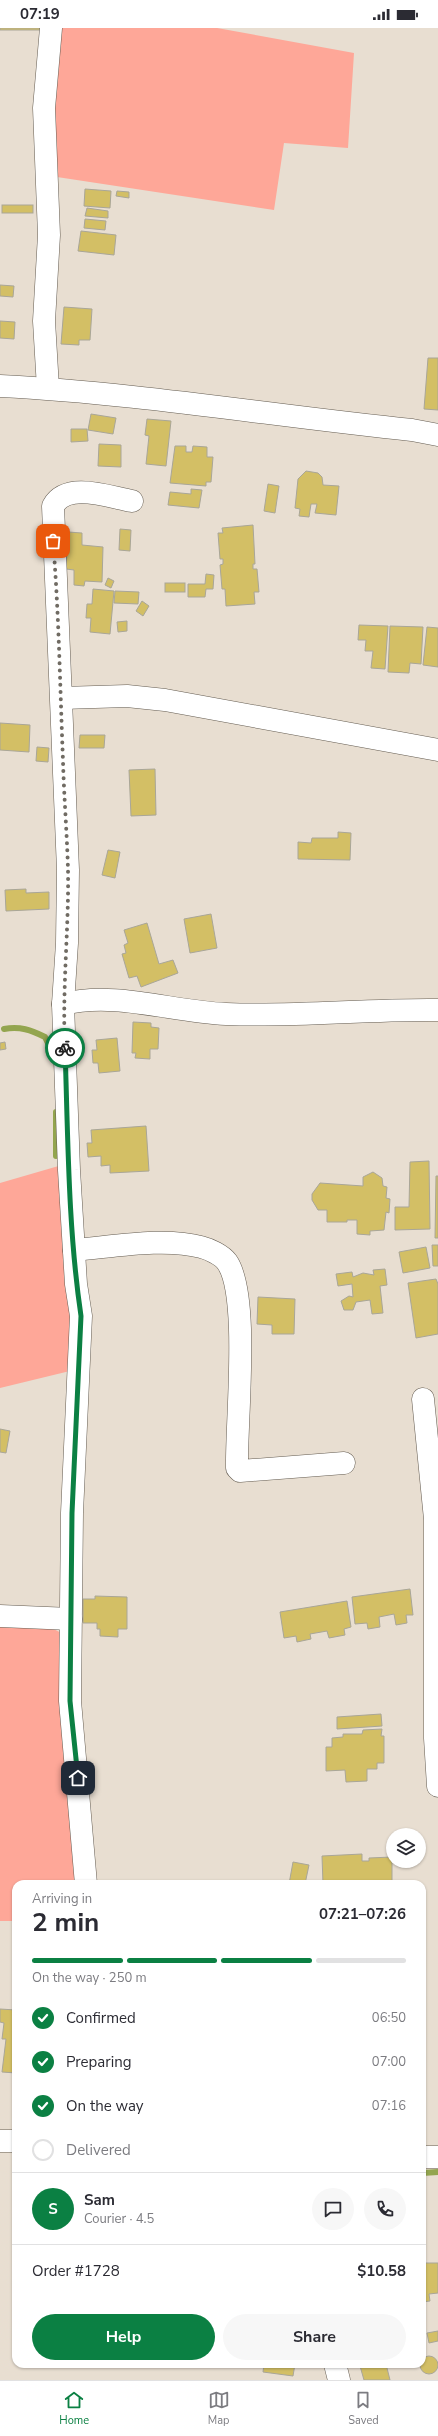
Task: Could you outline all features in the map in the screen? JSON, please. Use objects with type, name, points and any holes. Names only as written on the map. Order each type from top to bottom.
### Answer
[{"type":"street","points":[[48,388],[44,321],[50,235],[44,108],[51,28]]},
{"type":"street","points":[[0,386],[48,388],[412,430],[438,435]]},
{"type":"street","points":[[86,1880],[70,1701],[72,1509],[81,1316],[74,1250],[63,1004],[67,944],[68,870],[62,760],[62,698],[52,528],[53,506],[56,499],[70,492],[132,501]]},
{"type":"street","points":[[62,698],[127,696],[165,700],[438,750]]},
{"type":"street","points":[[63,1004],[96,998],[186,1010],[252,1015],[438,1010]]},
{"type":"street","points":[[74,1250],[166,1243],[200,1246],[226,1260],[234,1277],[240,1309],[237,1468],[240,1471],[263,1471],[344,1463]]},
{"type":"street","points":[[423,1399],[435,1519],[435,1738],[438,1786]]},
{"type":"street","points":[[0,1616],[71,1619]]},
{"type":"street","points":[[0,2140],[12,2141]]},
{"type":"street","points":[[426,2158],[438,2157]]},
{"type":"street","points":[[336,2368],[339,2380]]},
{"type":"shaded area","points":[[56,28],[217,28],[354,53],[348,148],[284,143],[274,210],[57,177],[51,123]]},
{"type":"shaded area","points":[[62,1165],[74,1370],[0,1388],[0,1183]]},
{"type":"shaded area","points":[[0,1625],[50,1627],[63,1634],[78,1880],[12,1880],[12,1921],[0,1921]]},
{"type":"building","points":[[0,28],[45,28],[45,30],[0,30]]},
{"type":"building","points":[[85,189],[111,191],[110,208],[84,206]]},
{"type":"building","points":[[117,191],[129,192],[129,198],[116,196]]},
{"type":"building","points":[[2,205],[33,205],[33,213],[2,213]]},
{"type":"building","points":[[87,208],[108,211],[108,218],[85,216]]},
{"type":"building","points":[[85,219],[106,221],[105,230],[84,228]]},
{"type":"building","points":[[81,231],[116,235],[114,255],[78,251]]},
{"type":"building","points":[[0,285],[14,286],[13,297],[0,296]]},
{"type":"building","points":[[64,307],[92,309],[90,340],[79,340],[79,345],[61,344]]},
{"type":"building","points":[[0,321],[15,322],[14,339],[0,338]]},
{"type":"building","points":[[428,358],[438,358],[438,410],[424,409]]},
{"type":"building","points":[[91,414],[116,418],[113,434],[88,430]]},
{"type":"building","points":[[147,419],[171,421],[166,466],[146,464],[149,436],[145,435]]},
{"type":"building","points":[[71,429],[87,429],[88,441],[71,442]]},
{"type":"building","points":[[99,444],[121,445],[121,467],[98,466]]},
{"type":"building","points":[[175,446],[186,446],[186,452],[192,452],[193,446],[207,447],[207,457],[213,457],[211,482],[206,482],[206,486],[170,483]]},
{"type":"building","points":[[306,471],[318,473],[322,477],[323,485],[339,486],[336,515],[315,513],[317,504],[311,504],[309,517],[299,516],[300,509],[295,508],[298,479]]},
{"type":"building","points":[[268,484],[279,486],[275,513],[264,511]]},
{"type":"building","points":[[191,489],[202,490],[199,508],[168,505],[170,492],[191,494]]},
{"type":"building","points":[[253,525],[255,564],[253,564],[253,569],[257,569],[259,592],[254,592],[255,604],[226,606],[225,589],[222,589],[220,565],[223,564],[223,559],[220,559],[218,533],[223,533],[222,528]]},
{"type":"building","points":[[120,529],[131,530],[130,551],[119,550]]},
{"type":"building","points":[[68,532],[82,533],[82,545],[103,547],[102,582],[85,581],[84,586],[74,585],[74,570],[66,569]]},
{"type":"building","points":[[206,574],[214,575],[213,589],[206,589],[205,597],[188,597],[188,584],[205,584]]},
{"type":"building","points":[[108,578],[114,581],[111,588],[105,585]]},
{"type":"building","points":[[165,583],[185,583],[185,592],[165,592]]},
{"type":"building","points":[[93,589],[114,591],[110,634],[90,632],[91,618],[86,618],[87,604],[92,604]]},
{"type":"building","points":[[115,591],[139,592],[138,604],[114,603]]},
{"type":"building","points":[[142,601],[149,606],[143,616],[136,611]]},
{"type":"building","points":[[127,621],[127,631],[118,632],[117,622]]},
{"type":"building","points":[[359,625],[388,626],[385,669],[371,668],[373,651],[365,651],[366,640],[358,640]]},
{"type":"building","points":[[390,626],[423,627],[421,664],[410,663],[409,673],[388,672]]},
{"type":"building","points":[[427,627],[438,628],[438,667],[423,665]]},
{"type":"building","points":[[0,723],[30,725],[29,752],[0,750]]},
{"type":"building","points":[[80,735],[105,735],[104,748],[79,748]]},
{"type":"building","points":[[37,747],[49,748],[48,762],[36,761]]},
{"type":"building","points":[[155,769],[156,815],[131,816],[129,770]]},
{"type":"building","points":[[338,832],[351,833],[350,860],[298,859],[298,842],[311,843],[312,838],[338,838]]},
{"type":"building","points":[[108,850],[120,852],[115,878],[102,875]]},
{"type":"building","points":[[26,889],[26,893],[49,892],[49,909],[6,911],[5,890]]},
{"type":"building","points":[[211,914],[217,948],[190,953],[184,919]]},
{"type":"building","points":[[147,923],[159,964],[173,960],[178,973],[141,987],[137,976],[129,978],[122,954],[126,953],[124,945],[128,943],[124,930]]},
{"type":"building","points":[[133,1022],[151,1023],[151,1027],[159,1028],[158,1049],[150,1049],[150,1059],[135,1058],[136,1053],[132,1053]]},
{"type":"building","points":[[117,1038],[120,1071],[99,1073],[98,1063],[93,1063],[92,1050],[97,1050],[96,1040]]},
{"type":"building","points":[[5,1042],[6,1049],[0,1050],[0,1043]]},
{"type":"building","points":[[146,1126],[149,1171],[110,1173],[110,1165],[101,1166],[101,1156],[88,1157],[87,1143],[92,1143],[91,1130]]},
{"type":"building","points":[[429,1161],[430,1229],[395,1230],[395,1207],[409,1207],[410,1162]]},
{"type":"building","points":[[373,1172],[382,1178],[383,1186],[387,1187],[386,1198],[390,1199],[389,1213],[386,1212],[384,1230],[370,1231],[370,1235],[357,1234],[357,1220],[347,1220],[347,1222],[327,1222],[327,1210],[318,1210],[312,1200],[312,1194],[320,1183],[363,1186],[363,1177]]},
{"type":"building","points":[[436,1176],[438,1176],[438,1238],[435,1238]]},
{"type":"building","points":[[432,1245],[438,1245],[438,1266],[433,1266]]},
{"type":"building","points":[[426,1247],[430,1268],[403,1273],[399,1252]]},
{"type":"building","points":[[385,1269],[387,1285],[380,1286],[383,1313],[372,1314],[370,1300],[356,1302],[353,1310],[344,1310],[341,1301],[349,1296],[353,1297],[352,1284],[338,1286],[336,1274],[352,1272],[353,1277],[363,1273],[374,1275],[373,1270]]},
{"type":"building","points":[[436,1279],[438,1284],[438,1334],[416,1338],[408,1283]]},
{"type":"building","points":[[258,1297],[295,1299],[294,1334],[272,1334],[272,1325],[257,1324]]},
{"type":"building","points":[[0,1429],[10,1431],[6,1453],[0,1452]]},
{"type":"building","points":[[410,1589],[413,1615],[406,1615],[407,1623],[396,1625],[394,1614],[379,1617],[380,1627],[368,1629],[367,1623],[355,1624],[352,1597]]},
{"type":"building","points":[[95,1596],[127,1597],[127,1629],[118,1629],[118,1637],[100,1636],[100,1629],[97,1629],[97,1623],[83,1623],[83,1599],[95,1599]]},
{"type":"building","points":[[347,1601],[351,1627],[344,1629],[345,1635],[329,1638],[327,1631],[310,1634],[311,1639],[297,1642],[296,1636],[284,1638],[280,1612]]},
{"type":"building","points":[[381,1714],[382,1726],[337,1729],[337,1717]]},
{"type":"building","points":[[382,1729],[381,1736],[384,1736],[384,1763],[377,1763],[377,1769],[367,1769],[367,1781],[346,1782],[345,1770],[326,1771],[326,1747],[332,1747],[332,1738],[343,1737],[343,1734],[362,1734],[363,1730]]},
{"type":"building","points":[[362,1854],[362,1861],[369,1861],[369,1858],[386,1857],[386,1868],[392,1868],[392,1880],[323,1880],[322,1856]]},
{"type":"building","points":[[293,1862],[309,1865],[306,1880],[290,1880]]},
{"type":"building","points":[[0,2009],[12,2010],[12,2073],[2,2072],[6,2039],[2,2039],[4,2023],[0,2022]]},
{"type":"building","points":[[426,2263],[438,2263],[438,2293],[429,2294],[430,2301],[426,2302]]},
{"type":"building","points":[[438,2331],[438,2341],[429,2343],[427,2333]]},
{"type":"building","points":[[426,2357],[432,2357],[437,2362],[437,2368],[432,2373],[426,2373],[421,2368],[426,2368]]},
{"type":"building","points":[[264,2368],[294,2368],[293,2376],[263,2372]]},
{"type":"building","points":[[361,2368],[387,2368],[390,2380],[364,2380]]},
{"type":"waterway","points":[[4,1029],[25,1029],[45,1037],[56,1060]]},
{"type":"waterway","points":[[56,1112],[56,1156]]},
{"type":"waterway","points":[[426,2173],[438,2172]]},
{"type":"way so far","points":[[53,541],[62,698],[62,760],[68,870],[67,944],[63,1004],[65,1048]]},
{"type":"route","points":[[65,1048],[69,1170],[76,1284],[81,1316],[79,1384],[74,1438],[70,1701],[78,1778]]}]
